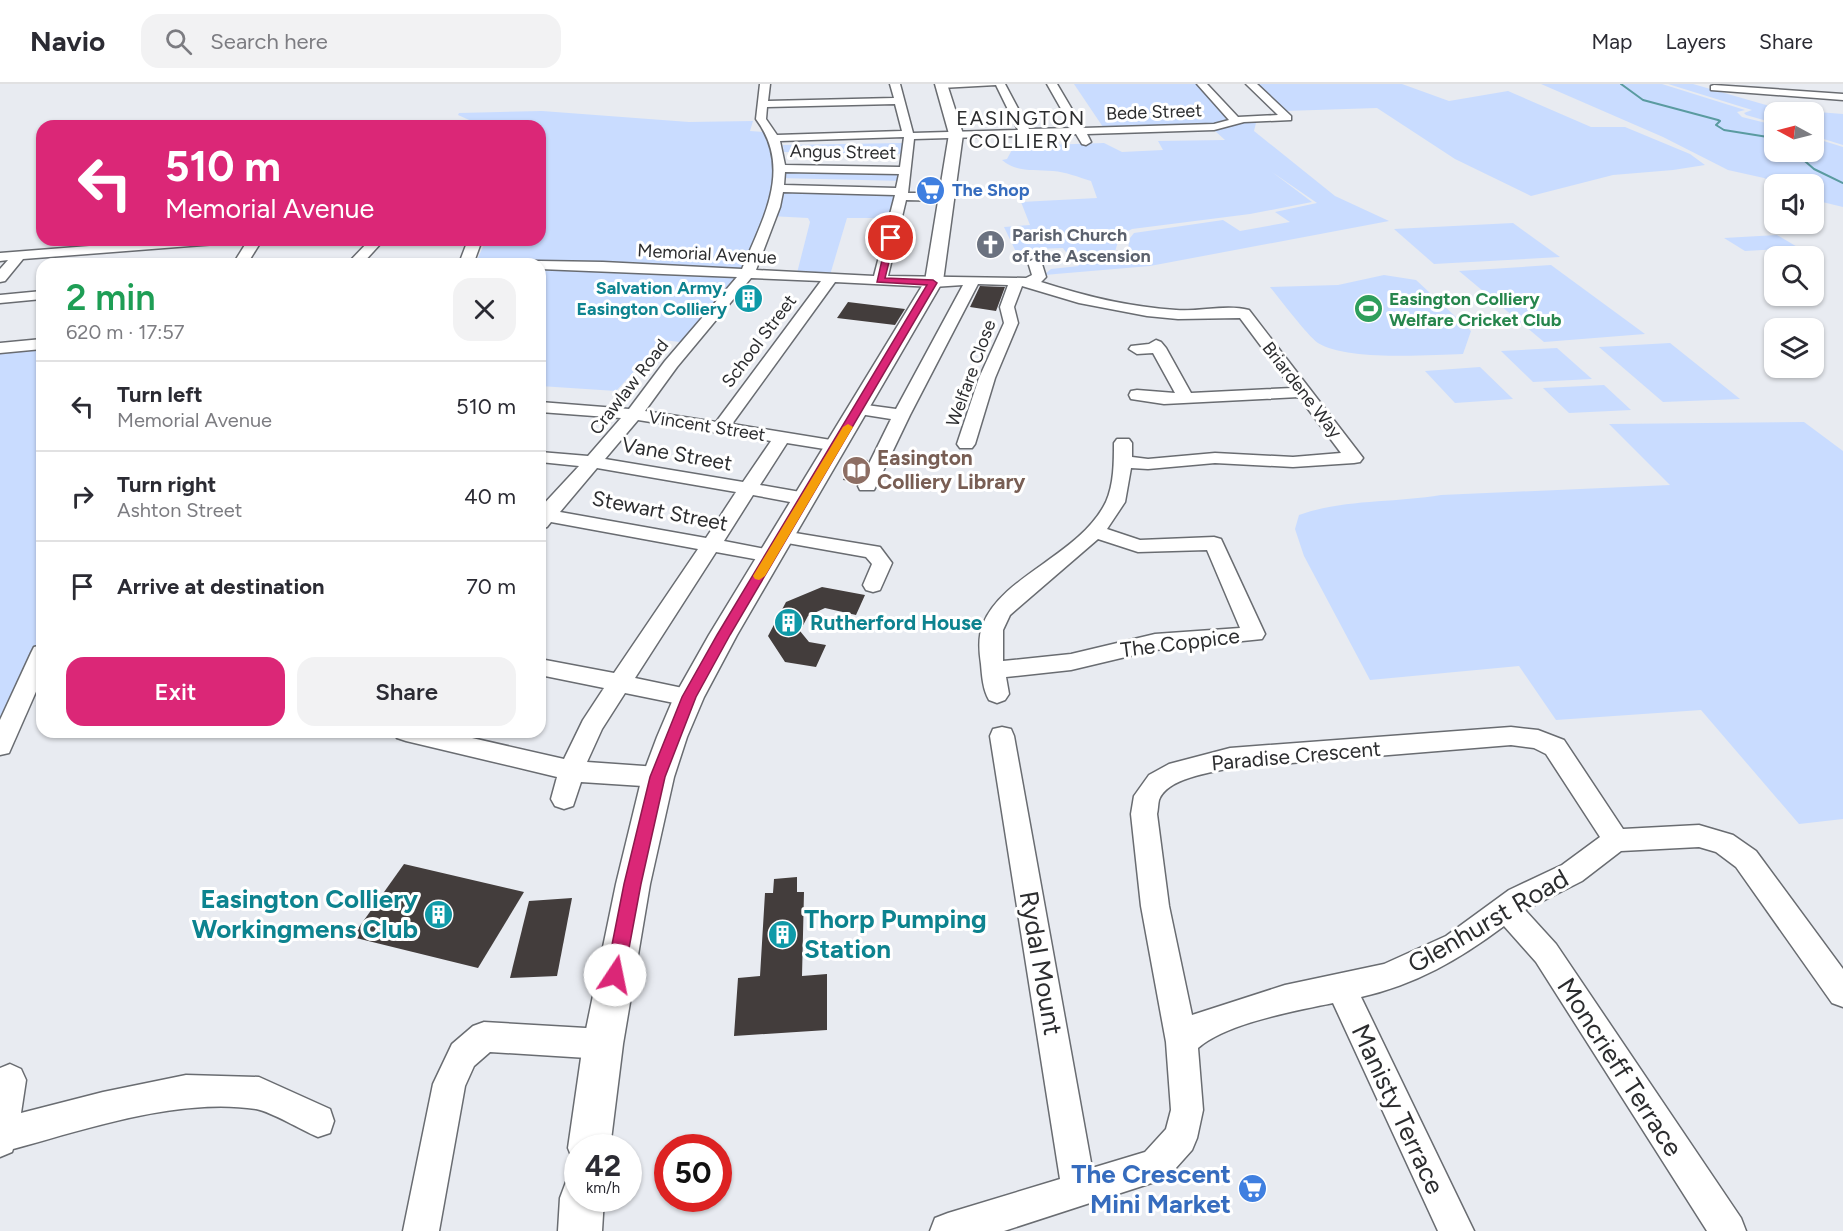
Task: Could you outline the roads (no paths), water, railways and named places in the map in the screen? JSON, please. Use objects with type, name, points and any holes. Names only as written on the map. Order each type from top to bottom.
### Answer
[{"type":"main road","points":[[591,1134],[603,1044],[633,884],[658,777],[689,697],[933,282],[956,134],[941,85]]},
{"type":"main road","points":[[579,1231],[581,1212]]},
{"type":"street","points":[[941,85],[992,84]]},
{"type":"street","points":[[1000,84],[1025,138]]},
{"type":"street","points":[[1052,84],[1086,142]]},
{"type":"street","points":[[1202,84],[1236,121]]},
{"type":"street","name":"Bede Street","points":[[902,120],[956,134],[1025,138],[1081,131],[1214,127],[1245,119],[1287,118],[1251,84]]},
{"type":"street","points":[[1701,84],[1734,94]]},
{"type":"street","points":[[1714,88],[1843,97]]},
{"type":"street","points":[[763,99],[794,114]]},
{"type":"street","points":[[763,99],[902,120]]},
{"type":"street","points":[[763,99],[761,119],[775,143]]},
{"type":"street","points":[[839,113],[902,120]]},
{"type":"street","points":[[867,123],[902,120]]},
{"type":"street","points":[[775,143],[902,120]]},
{"type":"street","points":[[880,280],[903,185],[902,120]]},
{"type":"street","points":[[786,127],[809,127]]},
{"type":"street","points":[[775,143],[865,147]]},
{"type":"street","name":"Crawlaw Road","points":[[546,514],[634,414],[671,364],[747,274],[774,207],[778,178],[775,143]]},
{"type":"street","points":[[778,178],[903,185],[946,197]]},
{"type":"street","name":"Angus Street","points":[[778,178],[903,185]]},
{"type":"street","points":[[0,257],[142,246]]},
{"type":"street","points":[[360,258],[371,246]]},
{"type":"street","points":[[0,278],[19,256]]},
{"type":"street","name":"Welfare Close","points":[[966,444],[984,386],[1011,323],[1007,307],[1023,282],[1039,277],[1035,262],[1045,258]]},
{"type":"street","name":"Memorial Avenue","points":[[546,264],[830,279],[1023,282]]},
{"type":"street","name":"School Street","points":[[720,428],[830,279]]},
{"type":"street","points":[[867,486],[901,415],[973,280]]},
{"type":"street","name":"Briardene Way","points":[[1023,282],[1078,299],[1126,309],[1178,315],[1244,313],[1354,458],[1293,462],[1223,458],[1148,464],[1123,452],[1116,500],[1095,531]]},
{"type":"street","points":[[0,299],[36,296]]},
{"type":"street","points":[[0,348],[36,345]]},
{"type":"street","points":[[1137,350],[1157,347],[1186,398]]},
{"type":"street","points":[[1137,396],[1164,399],[1305,392]]},
{"type":"street","name":"Vincent Street","points":[[546,407],[634,414],[837,446]]},
{"type":"street","points":[[859,409],[901,415]]},
{"type":"street","points":[[564,800],[571,771],[591,726],[782,438]]},
{"type":"street","name":"Vane Street","points":[[546,458],[593,462],[806,499]]},
{"type":"street","name":"Stewart Street","points":[[546,517],[712,544],[873,552],[882,563],[873,585]]},
{"type":"street","points":[[997,694],[990,646],[998,615],[1010,601],[1095,531]]},
{"type":"street","name":"The Coppice","points":[[994,670],[1071,662],[1155,642],[1254,634],[1214,543],[1138,546],[1095,531]]},
{"type":"street","points":[[0,746],[36,666]]},
{"type":"street","points":[[546,668],[689,697]]},
{"type":"street","name":"Rydal Mount","points":[[1002,736],[1079,1190]]},
{"type":"street","name":"Paradise Crescent","points":[[952,1230],[1155,1166],[1180,1138],[1187,1110],[1182,1042],[1155,906],[1144,814],[1147,796],[1158,782],[1178,771],[1230,758],[1511,736],[1538,739],[1555,747],[1616,840]]},
{"type":"street","points":[[431,738],[571,771],[658,777]]},
{"type":"street","points":[[1616,840],[1699,836],[1724,843],[1746,859],[1843,993]]},
{"type":"street","name":"Glenhurst Road","points":[[1182,1042],[1201,1026],[1285,999],[1387,977],[1456,945],[1520,899],[1572,873],[1616,840]]},
{"type":"street","name":"Moncrieff Terrace","points":[[1506,909],[1546,953],[1728,1231]]},
{"type":"street","name":"Manisty Terrace","points":[[1341,987],[1456,1231]]},
{"type":"street","points":[[421,1231],[449,1084],[463,1055],[484,1037],[603,1044]]},
{"type":"street","points":[[10,1080],[1,1137],[103,1108],[186,1091],[260,1093],[318,1121]]},
{"type":"waterway","points":[[1621,84],[1643,100],[1718,120],[1720,121],[1716,125],[1724,130],[1764,136]]},
{"type":"waterway","points":[[1806,162],[1814,169],[1843,183]]},
{"type":"place","name":"The Shop","points":[[931,190]]},
{"type":"place","name":"Parish Church of the Ascension","points":[[991,245]]},
{"type":"place","name":"Salvation Army, Easington Colliery","points":[[748,298]]},
{"type":"place","name":"Easington Colliery Welfare Cricket Club","points":[[1368,309]]},
{"type":"place","name":"Easington Colliery Library","points":[[856,470]]},
{"type":"place","name":"Rutherford House","points":[[789,623]]},
{"type":"place","name":"Easington Colliery Workingmens Club","points":[[439,914]]},
{"type":"place","name":"Thorp Pumping Station","points":[[783,934]]},
{"type":"place","name":"The Crescent Mini Market","points":[[1252,1189]]},
{"type":"district","name":"EASINGTON COLLIERY","points":[[1021,130]]}]
